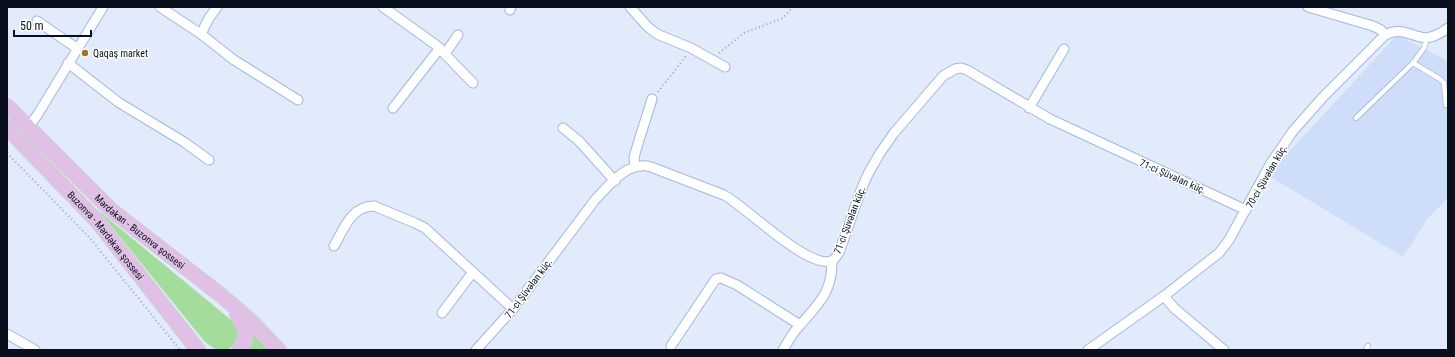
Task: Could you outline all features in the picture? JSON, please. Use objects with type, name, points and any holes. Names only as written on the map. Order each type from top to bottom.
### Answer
[{"type":"main road","name":"Mərdəkan - Buzonva şossesi","points":[[7,106],[110,209],[222,296],[250,320],[279,350]]},
{"type":"main road","name":"Buzonva - Mərdəkan şossesi","points":[[7,128],[97,220],[198,350]]},
{"type":"main road","points":[[222,296],[245,327],[246,334],[244,343],[238,350]]},
{"type":"street","points":[[28,128],[103,7]]},
{"type":"street","points":[[160,7],[201,34],[234,60],[298,100]]},
{"type":"street","points":[[201,34],[209,18],[217,7]]},
{"type":"street","points":[[383,7],[442,51],[473,83]]},
{"type":"street","points":[[630,7],[648,27],[657,34],[691,48],[725,68]]},
{"type":"street","points":[[1308,7],[1373,26],[1381,30],[1385,35],[1398,31],[1427,38],[1434,37],[1448,28]]},
{"type":"street","points":[[37,21],[78,49]]},
{"type":"street","points":[[393,108],[442,51],[458,35]]},
{"type":"street","name":"70-ci Şüvəlan küç.","points":[[1088,350],[1164,296],[1219,253],[1229,240],[1271,163],[1293,131],[1323,97],[1385,35]]},
{"type":"street","points":[[1029,108],[1064,49]]},
{"type":"street","points":[[68,63],[118,102],[184,142],[209,160]]},
{"type":"street","name":"71-ci Şüvəlan küç.","points":[[476,350],[513,309],[595,200],[624,173],[635,166],[645,165],[724,195],[799,252],[819,261],[832,261],[836,258],[840,250],[861,190],[880,153],[910,113],[943,76],[955,69],[968,70],[1029,108],[1073,131],[1246,210]]},
{"type":"street","points":[[635,166],[634,158],[636,150],[652,99]]},
{"type":"street","points":[[563,128],[579,141],[615,181]]},
{"type":"street","points":[[334,246],[350,217],[355,212],[369,206],[374,206],[425,228],[513,309]]},
{"type":"street","points":[[783,350],[800,325],[813,311],[829,286],[832,272],[832,261]]},
{"type":"street","points":[[442,313],[473,272]]},
{"type":"street","points":[[671,346],[713,283],[716,279],[721,278],[747,291],[800,325]]},
{"type":"street","points":[[1164,296],[1174,308],[1224,350]]},
{"type":"street","points":[[7,334],[35,350]]},
{"type":"lane","points":[[1356,118],[1413,63],[1424,48],[1427,38]]},
{"type":"lane","points":[[1413,63],[1444,83],[1446,105]]},
{"type":"path","points":[[714,61],[719,53],[738,36],[744,32],[783,18],[793,7]]},
{"type":"path","points":[[652,99],[683,61],[691,48]]},
{"type":"path","points":[[7,153],[89,237],[180,350]]},
{"type":"shaded area","points":[[1397,35],[1448,61],[1448,198],[1428,218],[1403,257],[1271,177],[1276,166]]},
{"type":"green space","points":[[99,211],[233,322],[237,327],[238,334],[230,348],[226,350],[218,350],[205,342]]},
{"type":"green space","points":[[253,332],[270,350],[248,350],[252,344]]},
{"type":"place","name":"Qaqaş market","points":[[85,53]]}]
